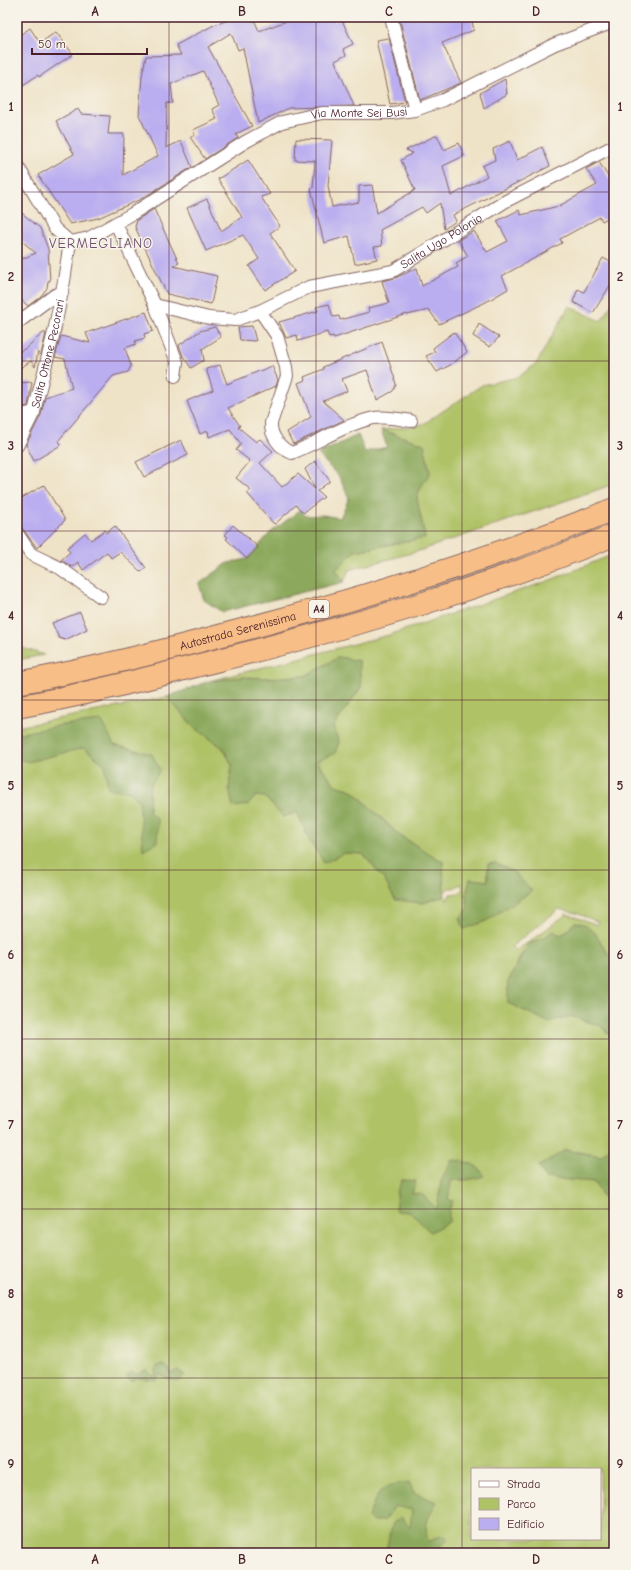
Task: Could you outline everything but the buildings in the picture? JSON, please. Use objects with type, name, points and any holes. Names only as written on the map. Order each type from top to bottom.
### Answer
[{"type":"highway","name":"Autostrada Serenissima","points":[[17,683],[166,650],[370,595],[471,563],[614,509]]},
{"type":"highway","name":"Autostrada Serenissima","points":[[17,707],[54,700],[172,672],[377,618],[478,586],[614,535]]},
{"type":"street","points":[[391,17],[415,110]]},
{"type":"street","name":"Via Monte Sei Busi","points":[[70,242],[89,238],[116,224],[245,142],[282,122],[322,113],[392,113],[415,110],[444,100],[555,44],[614,22]]},
{"type":"street","name":"Salita Ugo Polonio","points":[[155,306],[209,318],[235,320],[260,311],[309,287],[393,271],[506,201],[614,146]]},
{"type":"street","points":[[17,165],[55,229],[70,242]]},
{"type":"street","points":[[116,224],[155,306],[177,362],[175,376]]},
{"type":"street","name":"Salita Ottone Pecorari","points":[[17,446],[34,412],[62,293],[70,242]]},
{"type":"street","points":[[17,323],[55,295],[62,293]]},
{"type":"street","points":[[260,311],[277,336],[286,367],[287,376],[270,430],[284,450],[292,454],[346,428],[375,418],[389,417],[411,421]]},
{"type":"street","points":[[17,416],[34,412]]},
{"type":"street","points":[[17,533],[31,554],[60,568],[101,597]]},
{"type":"green space","points":[[614,301],[614,484],[419,551],[349,570],[344,582],[335,570],[355,551],[425,538],[417,498],[424,481],[430,473],[424,444],[381,430],[422,425],[482,385],[518,377],[536,364],[569,306],[601,321]]},
{"type":"green space","points":[[381,430],[424,444],[430,473],[424,481],[417,498],[425,538],[355,551],[336,570],[344,582],[222,612],[204,600],[199,584],[228,563],[247,559],[270,533],[300,510],[306,516],[323,515],[340,518],[349,498],[339,477],[318,454],[358,435],[365,452],[387,447]]},
{"type":"green space","points":[[614,554],[614,963],[595,933],[575,922],[565,933],[560,935],[553,931],[521,955],[508,982],[509,1003],[548,1022],[571,1016],[601,1026],[614,1040],[614,1145],[601,1156],[565,1150],[569,1180],[594,1182],[606,1202],[614,1223],[614,1553],[17,1553],[17,727],[167,697],[193,726],[223,748],[232,765],[229,789],[265,797],[283,817],[298,812],[310,841],[344,853],[363,854],[384,879],[395,899],[423,903],[444,896],[447,900],[450,894],[459,893],[463,888],[461,884],[454,888],[448,888],[444,894],[443,862],[399,835],[352,790],[335,785],[317,761],[339,742],[333,727],[361,687],[359,661],[339,657],[305,676],[266,678],[243,677],[209,681],[389,635],[548,581]],"holes":[[[488,864],[532,891],[460,918],[468,909],[470,879],[488,881]],[[559,909],[576,913],[599,922],[598,925],[567,914],[516,950],[511,947]]]},
{"type":"green space","points":[[17,646],[44,655],[17,660]]},
{"type":"green space","points":[[339,657],[359,661],[361,687],[333,727],[339,742],[335,753],[317,761],[335,785],[352,790],[399,835],[443,862],[444,896],[423,903],[395,900],[384,879],[363,854],[344,853],[324,863],[310,841],[297,812],[283,817],[265,797],[256,796],[248,805],[233,807],[229,789],[232,765],[223,748],[193,726],[167,697],[209,681],[243,677],[266,678],[305,676]]},
{"type":"green space","points":[[102,721],[114,745],[152,754],[160,770],[150,786],[149,811],[158,820],[157,842],[143,850],[139,801],[130,792],[108,788],[105,765],[84,748],[28,762],[17,758],[17,734],[62,725]]},
{"type":"green space","points":[[495,863],[514,872],[532,891],[486,921],[464,929],[460,918],[468,909],[466,895],[470,879],[488,881],[488,864]]},
{"type":"green space","points":[[575,922],[584,924],[595,933],[614,963],[614,1040],[601,1026],[571,1016],[548,1022],[508,1003],[508,982],[528,944],[544,938],[553,931],[560,935],[565,933]]},
{"type":"green space","points":[[614,1145],[614,1223],[606,1202],[594,1182],[546,1178],[539,1166],[565,1150],[601,1156]]},
{"type":"green space","points":[[452,1160],[475,1165],[484,1176],[464,1180],[452,1179],[448,1199],[453,1201],[449,1210],[449,1222],[430,1232],[410,1212],[395,1211],[397,1191],[402,1180],[416,1181],[412,1193],[423,1195],[437,1209],[441,1181]]},
{"type":"green space","points":[[164,1365],[169,1369],[170,1374],[178,1370],[185,1375],[178,1382],[159,1375],[156,1380],[136,1378],[132,1381],[127,1377],[131,1372],[137,1374],[146,1370],[155,1377],[157,1366]]},
{"type":"green space","points":[[409,1482],[414,1493],[437,1502],[431,1511],[426,1527],[429,1542],[437,1537],[445,1536],[448,1540],[432,1553],[385,1553],[393,1523],[401,1517],[410,1527],[412,1510],[395,1506],[385,1520],[373,1522],[368,1517],[381,1491],[392,1485]]},
{"type":"district","name":"VERMEGLIANO","points":[[101,243]]}]
